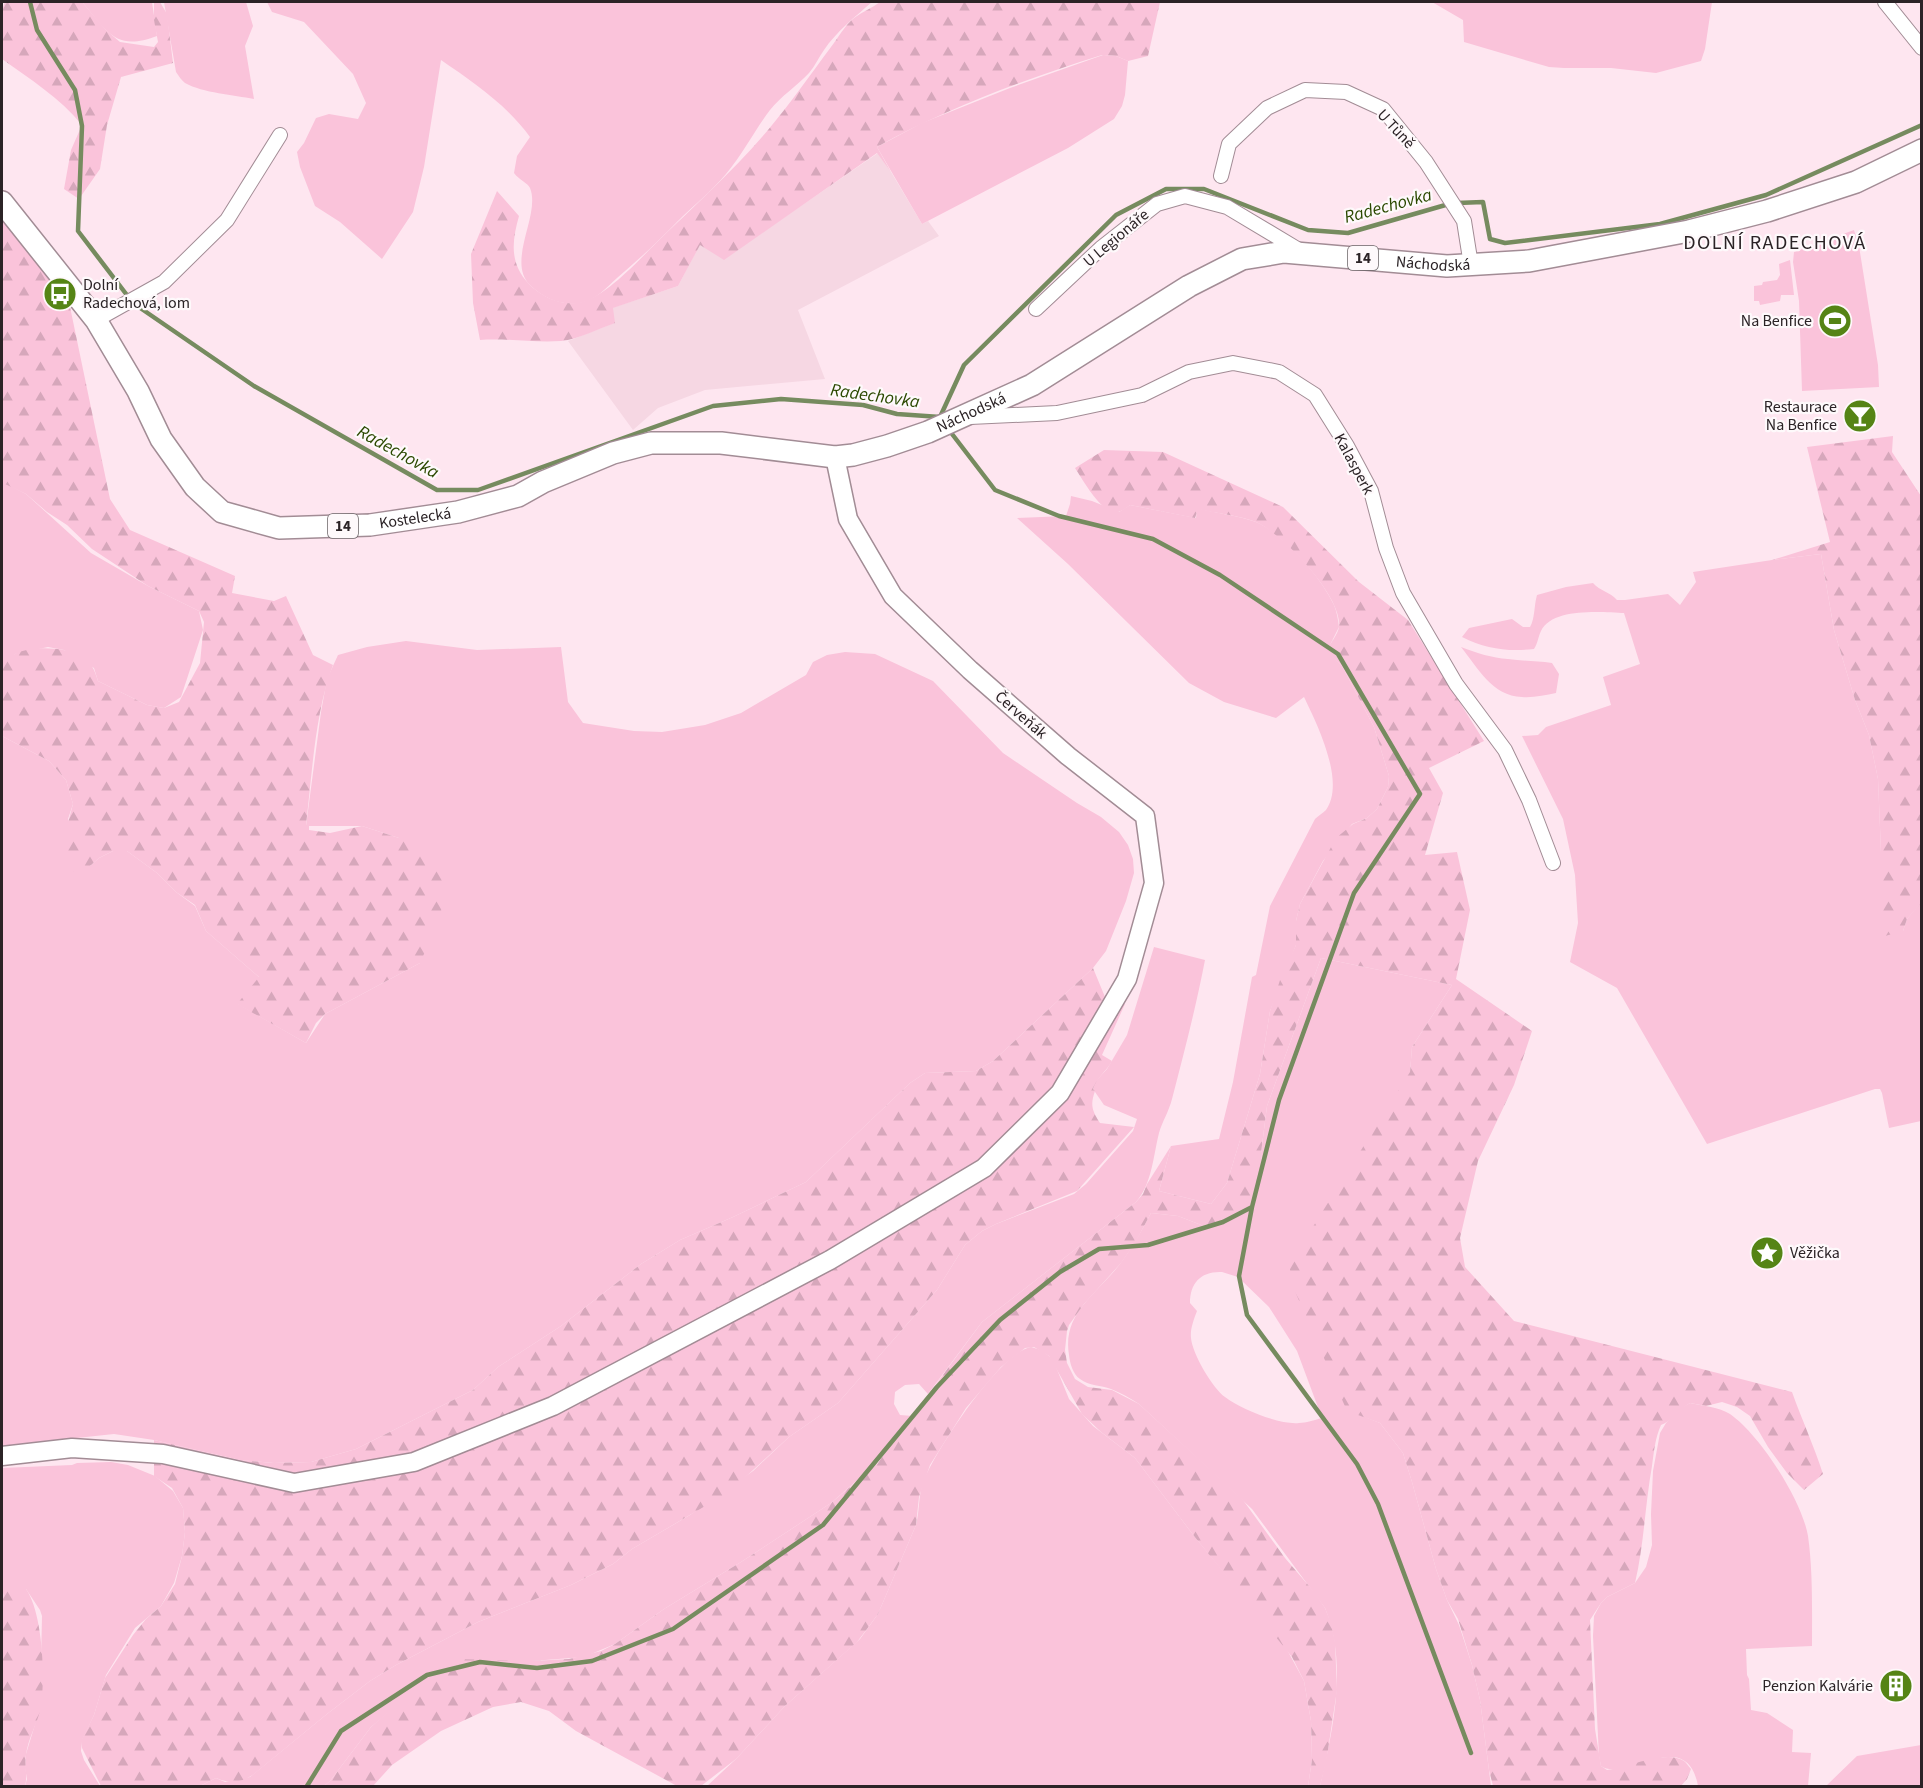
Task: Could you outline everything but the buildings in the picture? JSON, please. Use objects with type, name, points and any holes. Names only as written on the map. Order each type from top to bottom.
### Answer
[{"type":"main road","name":"Náchodská","points":[[835,457],[887,446],[928,432],[1032,385],[1189,286],[1242,259],[1284,252],[1447,266],[1529,261],[1689,231],[1767,211],[1856,182],[1922,150]]},
{"type":"main road","name":"Kostelecká","points":[[2,202],[96,320],[138,391],[161,440],[195,487],[222,512],[279,528],[370,525],[458,512],[518,496],[543,482],[613,453],[651,442],[721,443],[835,457]]},
{"type":"street","points":[[1885,2],[1922,48]]},
{"type":"street","name":"U Tůně","points":[[1221,176],[1228,144],[1267,108],[1305,90],[1346,92],[1383,109],[1426,162],[1464,221],[1471,265]]},
{"type":"street","points":[[96,320],[164,282],[227,220],[280,135]]},
{"type":"street","name":"U Legionáře","points":[[1036,309],[1101,248],[1157,204],[1185,196],[1227,207],[1304,253]]},
{"type":"street","name":"Kalasperk","points":[[961,417],[1068,411],[1142,395],[1189,372],[1233,363],[1279,372],[1315,395],[1347,446],[1371,491],[1386,548],[1403,593],[1456,684],[1505,750],[1529,800],[1553,863]]},
{"type":"street","name":"Červeňák","points":[[2,1456],[72,1448],[163,1454],[294,1483],[414,1462],[553,1406],[830,1260],[984,1168],[1060,1093],[1128,979],[1154,883],[1145,816],[1068,756],[970,670],[893,596],[848,519],[835,457]]},
{"type":"shaded area","points":[[878,153],[922,224],[928,221],[939,236],[798,310],[825,379],[705,390],[658,408],[633,430],[568,341],[614,323],[612,308],[678,286],[700,244],[724,259]]},
{"type":"green space","points":[[5,2],[82,2],[106,30],[120,42],[154,47],[158,42],[154,2],[160,2],[167,14],[173,63],[121,77],[107,125],[100,169],[79,199],[64,189],[71,150],[82,125],[54,98],[2,59],[2,10]]},
{"type":"green space","points":[[82,2],[152,2],[157,36],[131,42],[121,40],[106,30]]},
{"type":"green space","points":[[164,2],[246,2],[253,26],[245,46],[254,99],[201,89],[182,81],[176,72]]},
{"type":"green space","points":[[267,2],[872,2],[840,31],[809,73],[770,110],[732,166],[714,187],[648,251],[600,293],[591,299],[573,304],[559,302],[541,294],[530,285],[521,264],[532,199],[529,186],[514,173],[517,156],[530,137],[500,104],[441,60],[424,167],[413,212],[382,259],[340,222],[315,206],[300,167],[297,152],[316,118],[329,114],[358,119],[366,103],[353,74],[304,22],[272,12]]},
{"type":"green space","points":[[880,2],[1160,2],[1148,56],[1128,61],[1116,56],[1102,55],[987,95],[904,133],[877,147],[891,172],[877,153],[724,260],[700,245],[678,286],[613,308],[615,323],[582,336],[561,341],[480,340],[473,303],[471,254],[497,191],[519,216],[514,243],[515,260],[529,284],[546,297],[560,302],[575,303],[591,298],[621,277],[727,174],[776,120],[848,24]]},
{"type":"green space","points":[[1432,2],[1712,2],[1701,61],[1656,73],[1611,68],[1549,67],[1464,42],[1463,20]]},
{"type":"green space","points":[[1103,55],[1116,56],[1128,61],[1125,95],[1122,106],[1114,119],[1068,148],[922,224],[877,147],[922,123],[1010,88]]},
{"type":"green space","points":[[2,210],[69,302],[110,499],[130,530],[235,576],[232,593],[274,601],[286,596],[313,655],[333,665],[322,703],[315,744],[306,825],[309,826],[309,830],[330,833],[362,826],[399,838],[441,862],[450,875],[439,920],[420,963],[325,1014],[316,1023],[306,1043],[237,1004],[259,977],[206,931],[195,905],[127,851],[113,851],[90,866],[65,874],[62,860],[73,804],[66,780],[49,761],[2,736],[3,666],[16,653],[38,648],[72,652],[90,663],[98,681],[147,705],[164,708],[179,702],[200,663],[204,622],[199,611],[148,586],[92,549],[67,525],[26,494],[5,484],[2,485]]},
{"type":"green space","name":"Na Benfice","points":[[1854,230],[1859,246],[1878,365],[1879,387],[1802,391],[1799,301],[1793,262],[1794,252]]},
{"type":"green space","points":[[1790,260],[1794,295],[1781,295],[1780,301],[1760,305],[1759,301],[1754,301],[1754,286],[1777,280],[1780,275],[1779,264]]},
{"type":"green space","points":[[1893,436],[1892,452],[1921,496],[1922,902],[1907,919],[1903,931],[1885,936],[1881,911],[1878,779],[1869,735],[1855,700],[1834,630],[1821,554],[1772,560],[1830,542],[1807,447]]},
{"type":"green space","points":[[1104,450],[1163,452],[1283,507],[1359,582],[1408,620],[1484,741],[1429,768],[1443,793],[1425,855],[1457,852],[1470,910],[1456,979],[1532,1031],[1514,1085],[1478,1161],[1460,1238],[1465,1267],[1514,1321],[1792,1392],[1823,1474],[1804,1490],[1787,1473],[1768,1447],[1750,1416],[1737,1407],[1722,1402],[1706,1406],[1690,1403],[1661,1425],[1657,1435],[1635,1583],[1607,1597],[1590,1620],[1595,1729],[1601,1766],[1607,1770],[1657,1758],[1676,1758],[1684,1761],[1691,1769],[1687,1779],[1681,1786],[1493,1786],[1480,1700],[1472,1665],[1458,1619],[1447,1600],[1436,1569],[1403,1453],[1380,1423],[1347,1411],[1294,1289],[1289,1265],[1410,1072],[1412,1047],[1452,985],[1321,958],[1267,1106],[1261,1153],[1262,1171],[1244,1217],[1226,1226],[1209,1228],[1178,1216],[1151,1213],[1121,1263],[1084,1304],[1069,1325],[1065,1350],[1067,1363],[1075,1379],[1088,1387],[1112,1390],[1139,1404],[1243,1500],[1325,1608],[1335,1642],[1337,1690],[1326,1763],[1320,1786],[1308,1786],[1312,1760],[1311,1721],[1304,1681],[1292,1657],[1194,1536],[1135,1458],[1082,1414],[1049,1356],[1034,1347],[1025,1348],[1001,1367],[966,1408],[930,1465],[919,1497],[916,1525],[878,1614],[867,1629],[857,1642],[785,1706],[736,1759],[701,1786],[677,1786],[576,1731],[549,1711],[521,1702],[493,1707],[441,1731],[392,1765],[373,1786],[324,1786],[371,1727],[441,1665],[455,1659],[532,1661],[569,1659],[601,1651],[831,1503],[877,1464],[982,1322],[1136,1202],[1171,1146],[1159,1191],[1211,1204],[1227,1183],[1260,1074],[1270,1011],[1281,977],[1296,945],[1296,921],[1300,904],[1336,838],[1377,809],[1388,787],[1389,776],[1374,727],[1342,666],[1326,651],[1339,627],[1338,614],[1331,599],[1309,567],[1267,528],[1236,516],[1198,509],[1195,518],[1130,505],[1118,512],[1108,510],[1102,506],[1075,468]]},
{"type":"green space","points":[[5,483],[26,494],[91,553],[148,586],[199,611],[203,630],[181,697],[164,708],[147,705],[98,681],[94,668],[64,650],[48,647],[15,654],[4,664],[2,675],[2,485]]},
{"type":"green space","points":[[1071,496],[1092,501],[1119,512],[1130,505],[1196,518],[1197,508],[1243,518],[1267,528],[1290,546],[1320,582],[1334,605],[1339,627],[1327,651],[1342,666],[1374,727],[1389,776],[1388,787],[1377,809],[1367,818],[1352,824],[1323,861],[1300,904],[1296,921],[1296,945],[1270,1011],[1260,1074],[1227,1183],[1211,1204],[1159,1191],[1171,1146],[1219,1139],[1233,1082],[1252,977],[1256,975],[1270,906],[1315,819],[1326,810],[1333,784],[1331,769],[1322,737],[1304,697],[1276,718],[1224,702],[1189,683],[1068,564],[1017,518],[1066,516]]},
{"type":"green space","points":[[1821,554],[1834,630],[1855,700],[1869,735],[1878,779],[1881,911],[1903,931],[1907,919],[1921,902],[1921,1121],[1889,1128],[1882,1093],[1880,1089],[1875,1089],[1707,1144],[1617,988],[1570,962],[1578,923],[1575,875],[1563,819],[1522,736],[1538,735],[1546,727],[1611,705],[1603,677],[1640,664],[1624,613],[1579,613],[1556,618],[1547,623],[1541,631],[1534,649],[1497,649],[1462,637],[1469,628],[1512,619],[1523,627],[1530,627],[1537,595],[1566,587],[1593,583],[1617,600],[1668,594],[1680,605],[1696,582],[1693,572]]},
{"type":"green space","points":[[406,641],[477,650],[561,647],[568,702],[583,723],[634,731],[662,732],[705,725],[741,713],[806,675],[813,662],[827,655],[845,652],[875,654],[933,681],[1003,753],[1101,817],[1119,832],[1128,845],[1133,859],[1134,873],[1126,901],[1106,951],[1093,968],[993,1061],[976,1071],[925,1073],[910,1083],[806,1182],[680,1240],[641,1264],[561,1326],[498,1367],[473,1390],[356,1449],[311,1462],[274,1463],[240,1460],[154,1440],[114,1434],[2,1446],[2,736],[49,761],[66,780],[73,804],[68,819],[90,866],[113,851],[127,851],[157,873],[176,892],[195,906],[206,931],[260,978],[238,1004],[306,1043],[325,1014],[420,963],[399,838],[362,826],[306,826],[327,679],[338,655],[367,647]]},
{"type":"green space","points":[[1461,647],[1496,658],[1552,663],[1559,674],[1556,693],[1526,697],[1502,692],[1487,680]]},
{"type":"green space","points":[[1154,947],[1205,960],[1172,1099],[1159,1133],[1146,1187],[1136,1202],[982,1322],[928,1394],[919,1384],[905,1385],[895,1392],[894,1404],[900,1415],[913,1416],[876,1464],[831,1503],[664,1609],[615,1644],[584,1657],[532,1661],[407,1697],[371,1727],[324,1786],[200,1786],[216,1778],[225,1782],[250,1777],[370,1681],[396,1665],[478,1622],[571,1585],[613,1564],[632,1549],[690,1515],[753,1471],[789,1437],[838,1403],[937,1290],[965,1245],[982,1231],[996,1224],[1074,1194],[1086,1184],[1133,1131],[1137,1119],[1104,1105],[1093,1089],[1095,1082],[1107,1069],[1127,1035]]},
{"type":"green space","points":[[1321,958],[1452,985],[1412,1047],[1360,1415],[1380,1423],[1403,1453],[1436,1569],[1459,1625],[1472,1665],[1480,1700],[1491,1786],[1320,1786],[1330,1742],[1337,1674],[1332,1629],[1325,1608],[1252,1509],[1139,1404],[1111,1389],[1080,1379],[1071,1365],[1068,1340],[1076,1316],[1120,1264],[1151,1213],[1178,1216],[1209,1228],[1262,1171],[1261,1153],[1267,1106]],"holes":[[[1215,1272],[1238,1277],[1269,1307],[1297,1351],[1322,1418],[1291,1423],[1260,1415],[1220,1393],[1204,1370],[1192,1345],[1192,1328],[1197,1311],[1190,1303],[1192,1290],[1203,1276]]]},
{"type":"green space","points":[[1093,968],[1105,997],[1125,1004],[1102,1055],[1112,1061],[1094,1085],[1093,1108],[1100,1123],[1134,1127],[1077,1191],[996,1224],[982,1231],[965,1245],[937,1290],[838,1403],[789,1437],[729,1492],[632,1549],[613,1564],[571,1585],[478,1622],[396,1665],[370,1681],[249,1777],[235,1782],[216,1778],[200,1786],[101,1786],[82,1748],[81,1741],[94,1715],[105,1678],[133,1635],[161,1606],[175,1584],[182,1556],[185,1532],[183,1508],[172,1488],[154,1476],[154,1440],[240,1460],[274,1463],[311,1462],[356,1449],[473,1390],[498,1367],[561,1326],[641,1264],[680,1240],[806,1182],[910,1083],[925,1073],[976,1071],[993,1061]]},
{"type":"green space","points":[[1031,1347],[1049,1356],[1054,1362],[1069,1399],[1093,1426],[1135,1458],[1194,1536],[1285,1646],[1304,1681],[1311,1721],[1312,1760],[1308,1786],[707,1786],[736,1759],[785,1706],[860,1639],[878,1614],[916,1525],[922,1485],[941,1447],[987,1383],[1018,1353]]},
{"type":"green space","points":[[1690,1403],[1726,1412],[1742,1424],[1778,1469],[1804,1521],[1811,1563],[1812,1646],[1746,1649],[1751,1710],[1767,1713],[1793,1730],[1792,1752],[1811,1753],[1808,1786],[1698,1786],[1692,1768],[1682,1759],[1669,1757],[1625,1768],[1612,1769],[1601,1766],[1593,1636],[1594,1616],[1607,1597],[1635,1583],[1646,1567],[1652,1545],[1653,1471],[1660,1433],[1678,1410]]},
{"type":"green space","points":[[111,1462],[128,1465],[155,1476],[173,1491],[183,1508],[185,1532],[182,1556],[174,1583],[161,1606],[135,1628],[106,1675],[94,1715],[82,1740],[81,1751],[84,1760],[100,1786],[25,1786],[26,1754],[40,1708],[42,1616],[26,1589],[4,1593],[2,1599],[2,1468]]},
{"type":"green space","points":[[15,1587],[26,1589],[32,1600],[42,1648],[43,1683],[40,1711],[27,1749],[25,1786],[2,1786],[2,1604],[4,1593]]},
{"type":"green space","points":[[1921,1745],[1921,1786],[1826,1786],[1857,1756]]},
{"type":"waterway","name":"Radechovka","points":[[30,2],[37,30],[75,90],[82,126],[78,231],[133,303],[254,386],[437,490],[478,490],[713,406],[781,399],[863,405],[897,414],[940,417],[964,365],[1116,215],[1166,189],[1204,189],[1308,230],[1348,233],[1449,204]]},
{"type":"waterway","name":"Radechovka","points":[[1457,203],[1483,202],[1490,239],[1505,243],[1660,224],[1766,195],[1922,125]]},
{"type":"waterway","points":[[307,1786],[341,1731],[427,1675],[480,1662],[537,1668],[592,1661],[673,1629],[823,1525],[937,1387],[1000,1320],[1060,1272],[1099,1249],[1148,1245],[1223,1222],[1252,1207],[1279,1100],[1354,893],[1420,794],[1338,654],[1220,575],[1153,539],[1059,516],[995,490],[949,430]]},
{"type":"waterway","points":[[1252,1207],[1239,1276],[1247,1315],[1357,1464],[1378,1504],[1471,1753]]},
{"type":"place","name":"Dolní Radechová, lom","points":[[60,294]]},
{"type":"place","name":"Na Benfice","points":[[1835,321]]},
{"type":"place","name":"Restaurace Na Benfice","points":[[1860,416]]},
{"type":"place","name":"Věžička","points":[[1767,1253]]},
{"type":"place","name":"Penzion Kalvárie","points":[[1896,1686]]},
{"type":"district","name":"DOLNÍ RADECHOVÁ","points":[[1775,243]]}]
